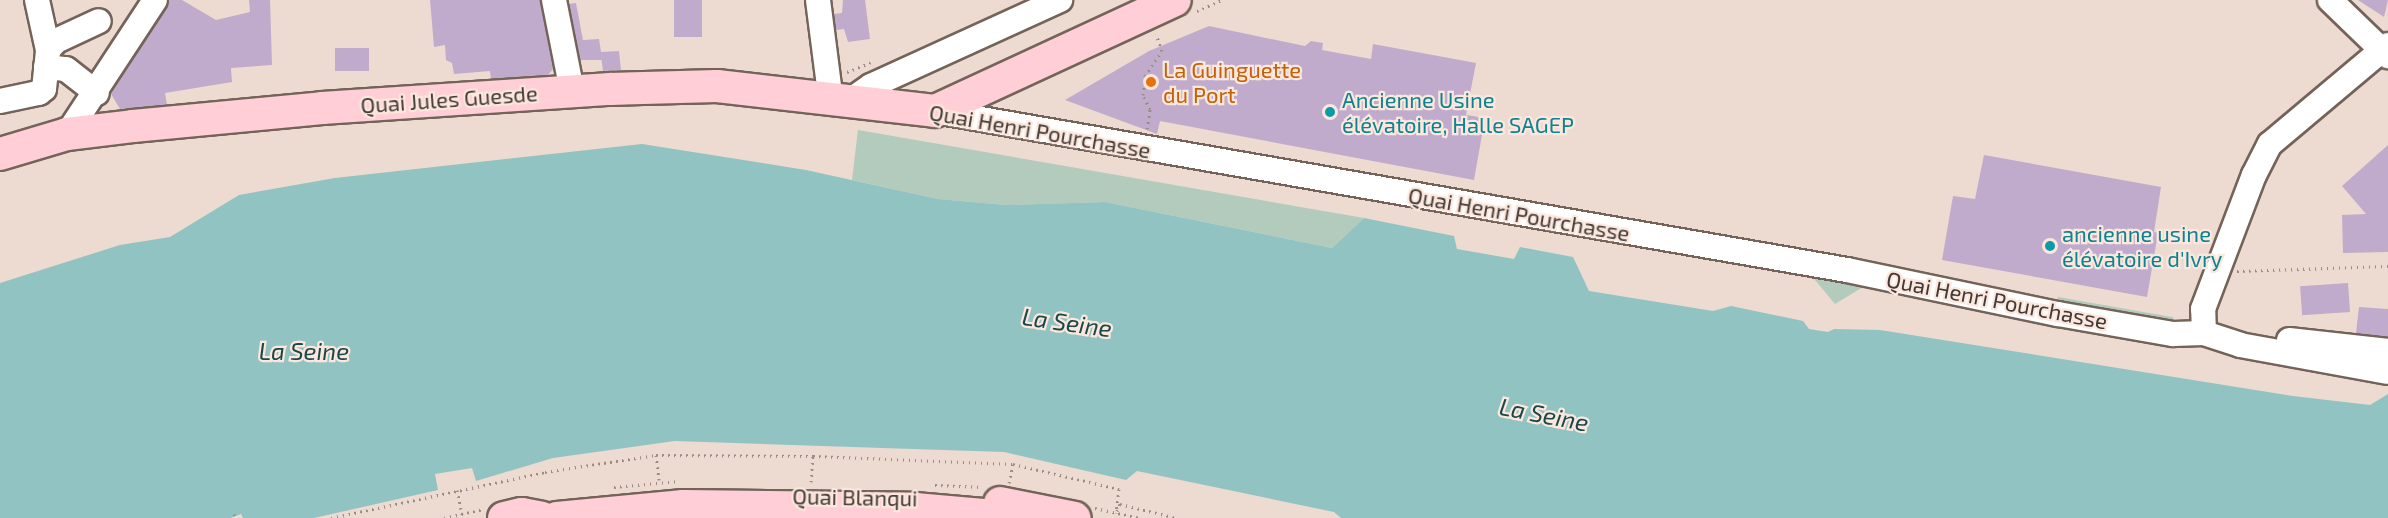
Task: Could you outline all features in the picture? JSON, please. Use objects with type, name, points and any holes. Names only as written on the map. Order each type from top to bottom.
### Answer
[{"type":"main road","points":[[935,111],[1176,0]]},
{"type":"main road","name":"Quai Jules Guesde","points":[[0,154],[68,134],[322,108],[572,91],[717,86],[839,102]]},
{"type":"main road","name":"Quai Henri Pourchasse","points":[[839,102],[935,111]]},
{"type":"main road","name":"Quai Blanqui","points":[[636,508],[652,498],[672,495],[906,498],[978,500],[1075,518]]},
{"type":"main road","name":"Quai Blanqui","points":[[556,518],[636,508],[915,509],[1021,518]]},
{"type":"main road","points":[[504,518],[522,514],[542,518]]},
{"type":"street","points":[[0,101],[39,93],[44,88],[47,58],[38,0]]},
{"type":"street","points":[[68,134],[97,93],[155,0]]},
{"type":"street","points":[[554,0],[572,91]]},
{"type":"street","points":[[818,0],[839,102],[1060,0]]},
{"type":"street","points":[[2205,333],[2203,309],[2254,175],[2270,144],[2386,50],[2330,0]]},
{"type":"street","points":[[47,58],[56,41],[99,21]]},
{"type":"street","points":[[47,58],[66,69],[97,93]]},
{"type":"street","name":"Quai Henri Pourchasse","points":[[935,111],[1846,270],[2092,320],[2174,334],[2205,333],[2229,328],[2278,339],[2388,351]]},
{"type":"street","name":"Quai Henri Pourchasse","points":[[2205,333],[2240,345],[2388,372]]},
{"type":"path","points":[[1144,149],[1150,109],[1143,94],[1145,76],[1162,51],[1146,13]]},
{"type":"path","points":[[2217,272],[2388,266]]},
{"type":"path","points":[[656,455],[659,480]]},
{"type":"path","points":[[331,518],[456,490],[656,455],[813,456],[1013,464],[1119,489],[1116,513],[1120,504],[1178,518]]},
{"type":"path","points":[[811,482],[813,456]]},
{"type":"path","points":[[1009,482],[1013,464]]},
{"type":"path","points":[[456,490],[462,514]]},
{"type":"green space","points":[[858,130],[1364,218],[1332,248],[1105,202],[1006,205],[938,199],[852,180]]},
{"type":"green space","points":[[1810,274],[1868,284],[1835,304]]},
{"type":"green space","points":[[2058,297],[2173,317],[2171,329],[2056,309]]},
{"type":"water","name":"La Seine","points":[[642,144],[806,170],[938,199],[1006,205],[1105,202],[1332,248],[1364,218],[1454,236],[1457,249],[1514,259],[1520,247],[1573,257],[1589,291],[1713,311],[1731,306],[1803,321],[1809,329],[1828,332],[1834,329],[1880,330],[2293,396],[2370,405],[2388,394],[2388,518],[1341,518],[1334,512],[1137,471],[1126,480],[1004,452],[675,441],[553,458],[476,481],[472,468],[435,474],[438,490],[314,518],[243,518],[241,514],[231,518],[0,518],[0,283],[120,245],[170,237],[239,195],[335,178]]},
{"type":"building","points":[[169,0],[182,0],[216,20],[250,12],[249,0],[270,0],[272,65],[231,68],[232,82],[165,93],[167,105],[120,109],[111,94]]},
{"type":"building","points":[[430,0],[540,0],[553,69],[548,75],[491,79],[490,71],[454,74],[452,63],[446,60],[445,45],[434,47]]},
{"type":"building","points":[[674,0],[702,0],[702,37],[674,37]]},
{"type":"building","points":[[843,0],[865,0],[870,39],[848,42],[844,29],[836,30],[834,14],[842,13]]},
{"type":"building","points":[[2358,0],[2388,0],[2384,17]]},
{"type":"building","points":[[576,3],[583,40],[599,39],[601,52],[619,51],[621,70],[603,71],[602,60],[580,60],[569,4]]},
{"type":"building","name":"Ancienne Usine élévatoire, Halle SAGEP","points":[[1209,26],[1305,46],[1311,41],[1323,43],[1322,50],[1371,59],[1373,44],[1476,63],[1466,115],[1485,118],[1474,180],[1160,121],[1157,134],[1065,100],[1149,51]]},
{"type":"building","points":[[335,48],[369,48],[369,71],[335,71]]},
{"type":"building","points":[[2388,145],[2388,252],[2343,253],[2342,215],[2366,214],[2342,186]]},
{"type":"building","name":"ancienne usine élévatoire d'Ivry","points":[[1984,155],[2161,187],[2154,232],[2158,233],[2147,297],[1942,260],[1953,196],[1975,199]]},
{"type":"building","points":[[2348,283],[2350,312],[2302,315],[2300,286]]},
{"type":"building","points":[[2359,307],[2388,309],[2388,337],[2356,333]]},
{"type":"place","name":"La Guinguette du Port","points":[[1151,82]]},
{"type":"place","name":"Ancienne Usine élévatoire, Halle SAGEP","points":[[1330,112]]},
{"type":"place","name":"ancienne usine élévatoire d'Ivry","points":[[2050,246]]}]
